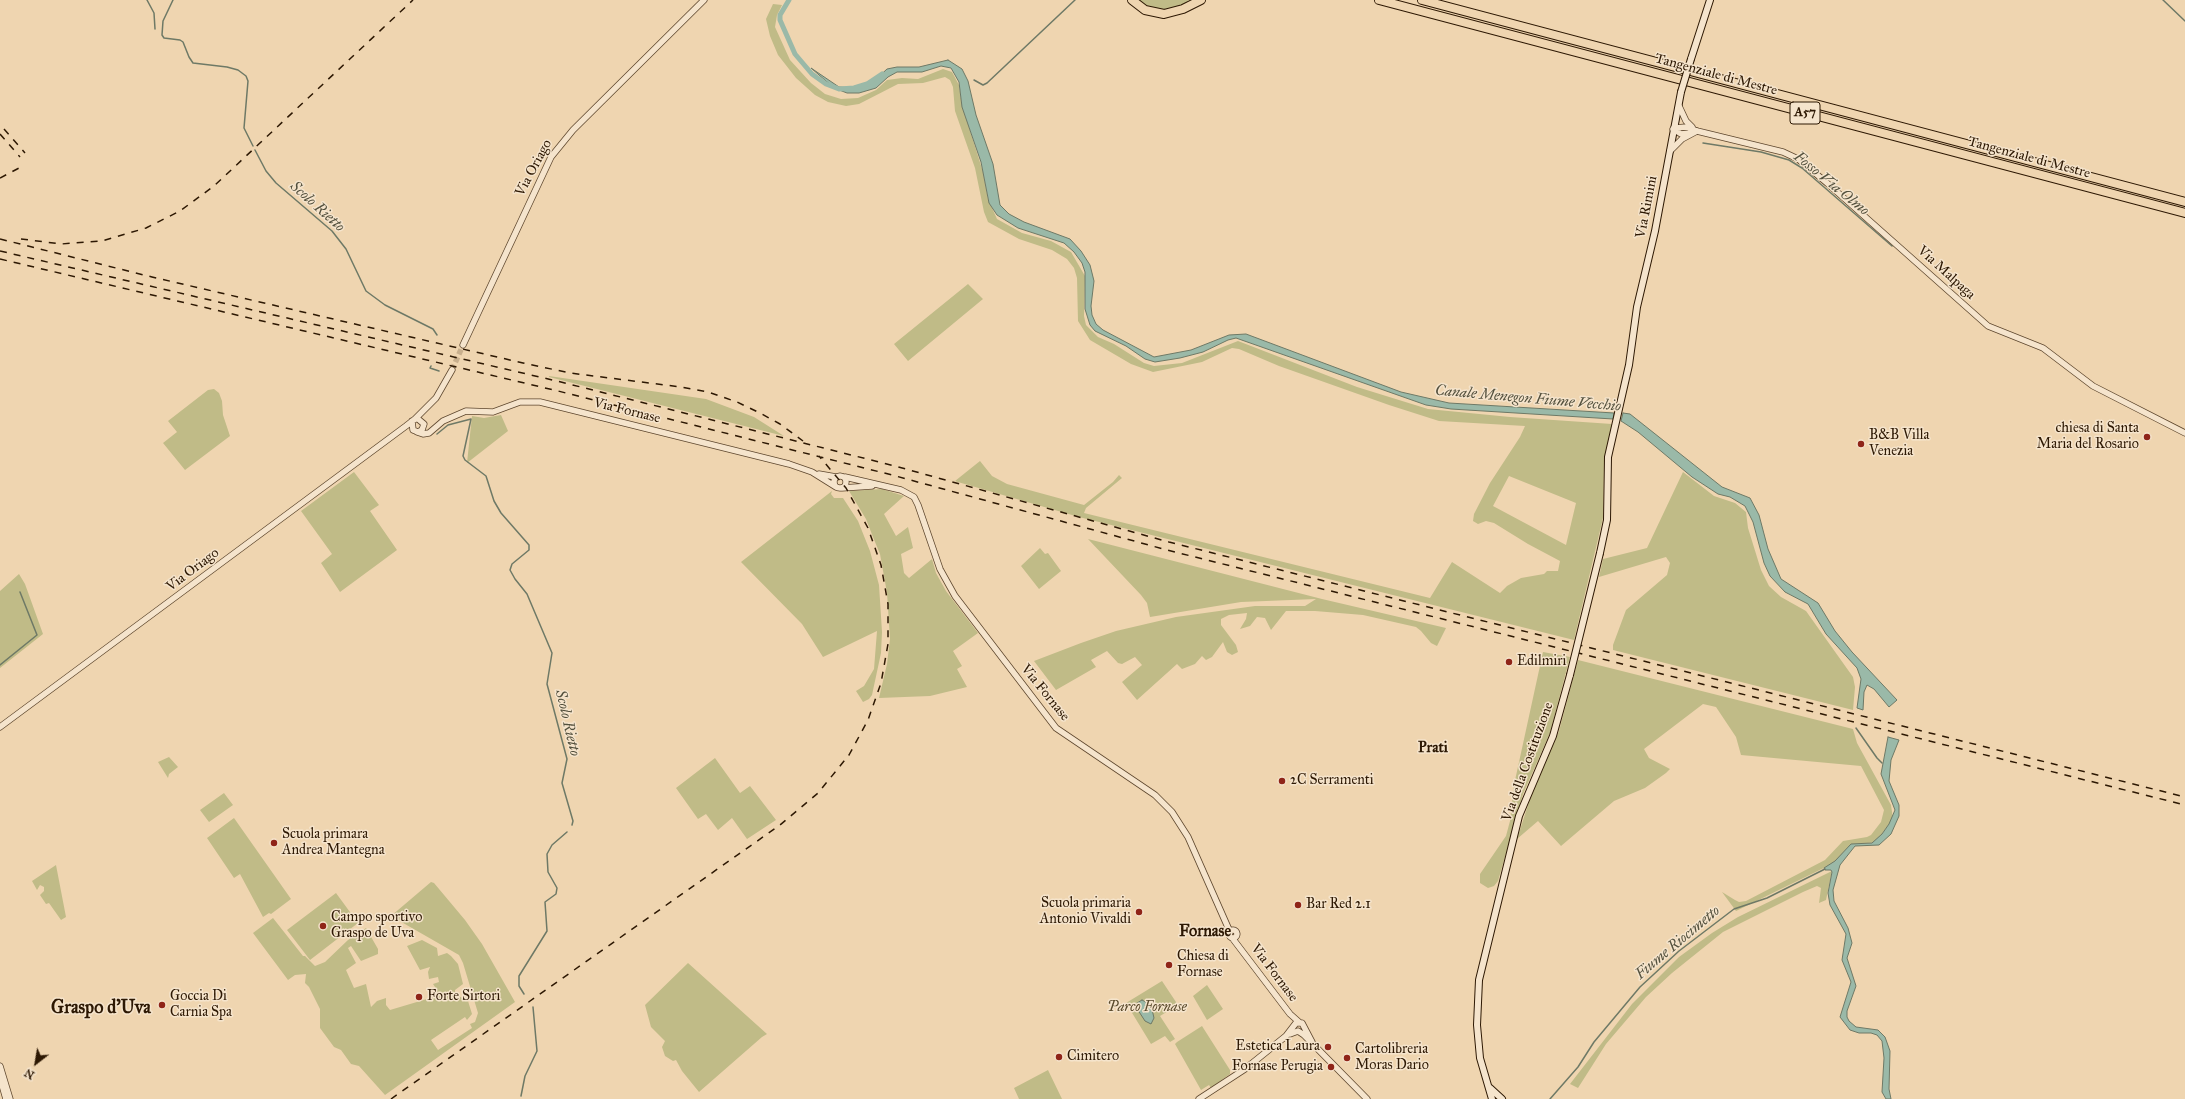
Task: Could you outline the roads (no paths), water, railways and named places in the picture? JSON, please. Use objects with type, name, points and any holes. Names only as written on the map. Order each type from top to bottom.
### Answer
[{"type":"highway","points":[[1132,0],[1145,10],[1164,14],[1183,9],[1201,0]]},
{"type":"highway","points":[[1183,9],[1192,0]]},
{"type":"highway","name":"Tangenziale di Mestre","points":[[1379,0],[2185,213]]},
{"type":"highway","name":"Tangenziale di Mestre","points":[[1422,0],[2185,202]]},
{"type":"highway","name":"A57","points":[[1439,0],[1460,7],[1469,12]]},
{"type":"main road","name":"Via Rimini","points":[[1616,422],[1629,365],[1637,307],[1653,238],[1682,92],[1710,0]]},
{"type":"main road","name":"Via della Costituzione","points":[[1492,1099],[1480,1058],[1476,1025],[1479,980],[1497,895],[1525,798],[1556,728],[1600,553],[1607,520],[1607,468],[1616,422]]},
{"type":"main road","points":[[1498,885],[1505,859],[1510,854]]},
{"type":"main road","points":[[1489,937],[1488,930],[1492,910]]},
{"type":"main road","points":[[1489,1087],[1502,1099]]},
{"type":"street","name":"Via Oriago","points":[[463,344],[551,157],[573,130],[704,0]]},
{"type":"street","points":[[1670,151],[1682,139],[1696,132],[1686,121],[1679,106]]},
{"type":"street","name":"Via Malpaga","points":[[1674,129],[1684,126],[1696,132],[1783,152],[1803,162],[1988,326],[2043,348],[2093,386],[2185,433]]},
{"type":"street","name":"Via Oriago","points":[[0,727],[413,421],[424,412],[441,392],[452,370]]},
{"type":"street","name":"Via Fornase","points":[[415,431],[426,434],[450,417],[466,411],[493,412],[520,402],[540,402],[783,462],[812,472],[836,476],[840,475],[908,492],[914,497],[948,586],[1052,723],[1065,736],[1155,795],[1172,812],[1188,838],[1232,931],[1230,937],[1235,938],[1240,948],[1290,1014],[1298,1027],[1367,1099]]},
{"type":"street","name":"Via Oriago","points":[[399,432],[422,430],[424,412]]},
{"type":"street","points":[[415,431],[413,421],[422,421],[430,425],[438,425]]},
{"type":"street","name":"Via Fornase","points":[[812,472],[839,487],[883,486]]},
{"type":"street","points":[[836,476],[834,482],[839,487],[846,483],[845,477]]},
{"type":"street","points":[[1199,1099],[1245,1069],[1298,1027]]},
{"type":"street","points":[[0,1066],[10,1099]]},
{"type":"street","points":[[0,1078],[6,1099]]},
{"type":"waterway","points":[[147,0],[154,13],[155,29]]},
{"type":"waterway","name":"Scolo Rietto","points":[[173,0],[163,21],[162,35],[164,38],[180,40],[183,42],[193,63],[227,67],[238,70],[246,76],[248,81],[244,128],[253,146]]},
{"type":"waterway","name":"Canale Menegon Fiume Vecchio","points":[[789,0],[780,15],[780,20],[795,54],[812,74],[826,84],[839,89],[854,88],[867,84],[882,74]]},
{"type":"waterway","points":[[974,80],[983,85],[987,83],[1075,0]]},
{"type":"waterway","points":[[2163,0],[2185,21]]},
{"type":"waterway","name":"Fosso Via Olmo","points":[[1703,143],[1761,152],[1789,160],[1802,168],[1892,246]]},
{"type":"waterway","name":"Scolo Rietto","points":[[255,150],[266,171],[276,183],[332,231],[346,249],[366,291],[385,305],[433,329],[437,335]]},
{"type":"waterway","name":"Scolo Rietto","points":[[431,366],[430,368],[439,371]]},
{"type":"waterway","name":"Scolo Rietto","points":[[437,434],[448,425],[471,419],[463,456],[465,460],[486,476],[494,501],[501,513],[529,545],[529,550],[512,564],[510,570],[527,594],[552,653],[547,684],[567,759],[562,783],[573,821],[572,825]]},
{"type":"waterway","points":[[0,665],[37,635],[20,592]]},
{"type":"waterway","points":[[1856,728],[1882,763]]},
{"type":"waterway","name":"Scolo Rietto","points":[[524,994],[519,986],[519,976],[547,931],[545,902],[556,894],[557,888],[548,872],[547,854],[552,845],[567,832]]},
{"type":"waterway","name":"Fiume Riocimetto","points":[[1550,1099],[1578,1067],[1594,1042],[1640,987],[1679,951],[1734,909],[1767,898],[1825,869]]},
{"type":"waterway","name":"Scolo Rietto","points":[[521,1096],[525,1076],[537,1051],[533,1007]]},
{"type":"tunnel","points":[[452,370],[463,345]]},
{"type":"railway","points":[[21,239],[61,244],[102,241],[146,228],[180,211],[214,186],[413,0]]},
{"type":"railway","points":[[4,129],[25,153]]},
{"type":"railway","points":[[0,134],[20,157]]},
{"type":"railway","points":[[0,178],[21,167]]},
{"type":"railway","points":[[0,239],[152,277],[523,363],[570,373],[681,387],[708,392],[737,402],[760,413],[780,424],[803,441]]},
{"type":"railway","points":[[0,251],[561,382],[895,466],[1169,542],[2185,797]]},
{"type":"railway","points":[[0,259],[558,391],[892,475],[1167,550],[2185,805]]},
{"type":"railway","points":[[391,1099],[780,825],[818,793],[849,755],[868,720],[881,683],[888,644],[888,604],[881,565],[868,528],[846,488],[819,456]]},
{"type":"place","name":"chiesa di Santa Maria del Rosario","points":[[2147,437]]},
{"type":"place","name":"B&B Villa Venezia","points":[[1861,444]]},
{"type":"place","name":"Edilmiri","points":[[1509,662]]},
{"type":"place","name":"2C Serramenti","points":[[1282,781]]},
{"type":"place","name":"Scuola primara Andrea Mantegna","points":[[274,843]]},
{"type":"place","name":"Bar Red 2.1","points":[[1298,905]]},
{"type":"place","name":"Scuola primaria Antonio Vivaldi","points":[[1139,912]]},
{"type":"place","name":"Campo sportivo Graspo de Uva","points":[[323,926]]},
{"type":"place","name":"Chiesa di Fornase","points":[[1169,965]]},
{"type":"place","name":"Forte Sirtori","points":[[419,997]]},
{"type":"place","name":"Goccia Di Carnia Spa","points":[[162,1005]]},
{"type":"place","name":"Estetica Laura","points":[[1328,1047]]},
{"type":"place","name":"Cimitero","points":[[1059,1057]]},
{"type":"place","name":"Cartolibreria Moras Dario","points":[[1347,1058]]},
{"type":"place","name":"Fornase Perugia","points":[[1331,1067]]},
{"type":"district","name":"Prati","points":[[1433,748]]},
{"type":"district","name":"Fornase","points":[[1205,932]]},
{"type":"district","name":"Graspo d'Uva","points":[[101,1009]]},
{"type":"park label","name":"Parco Fornase","points":[[1147,1008]]}]
